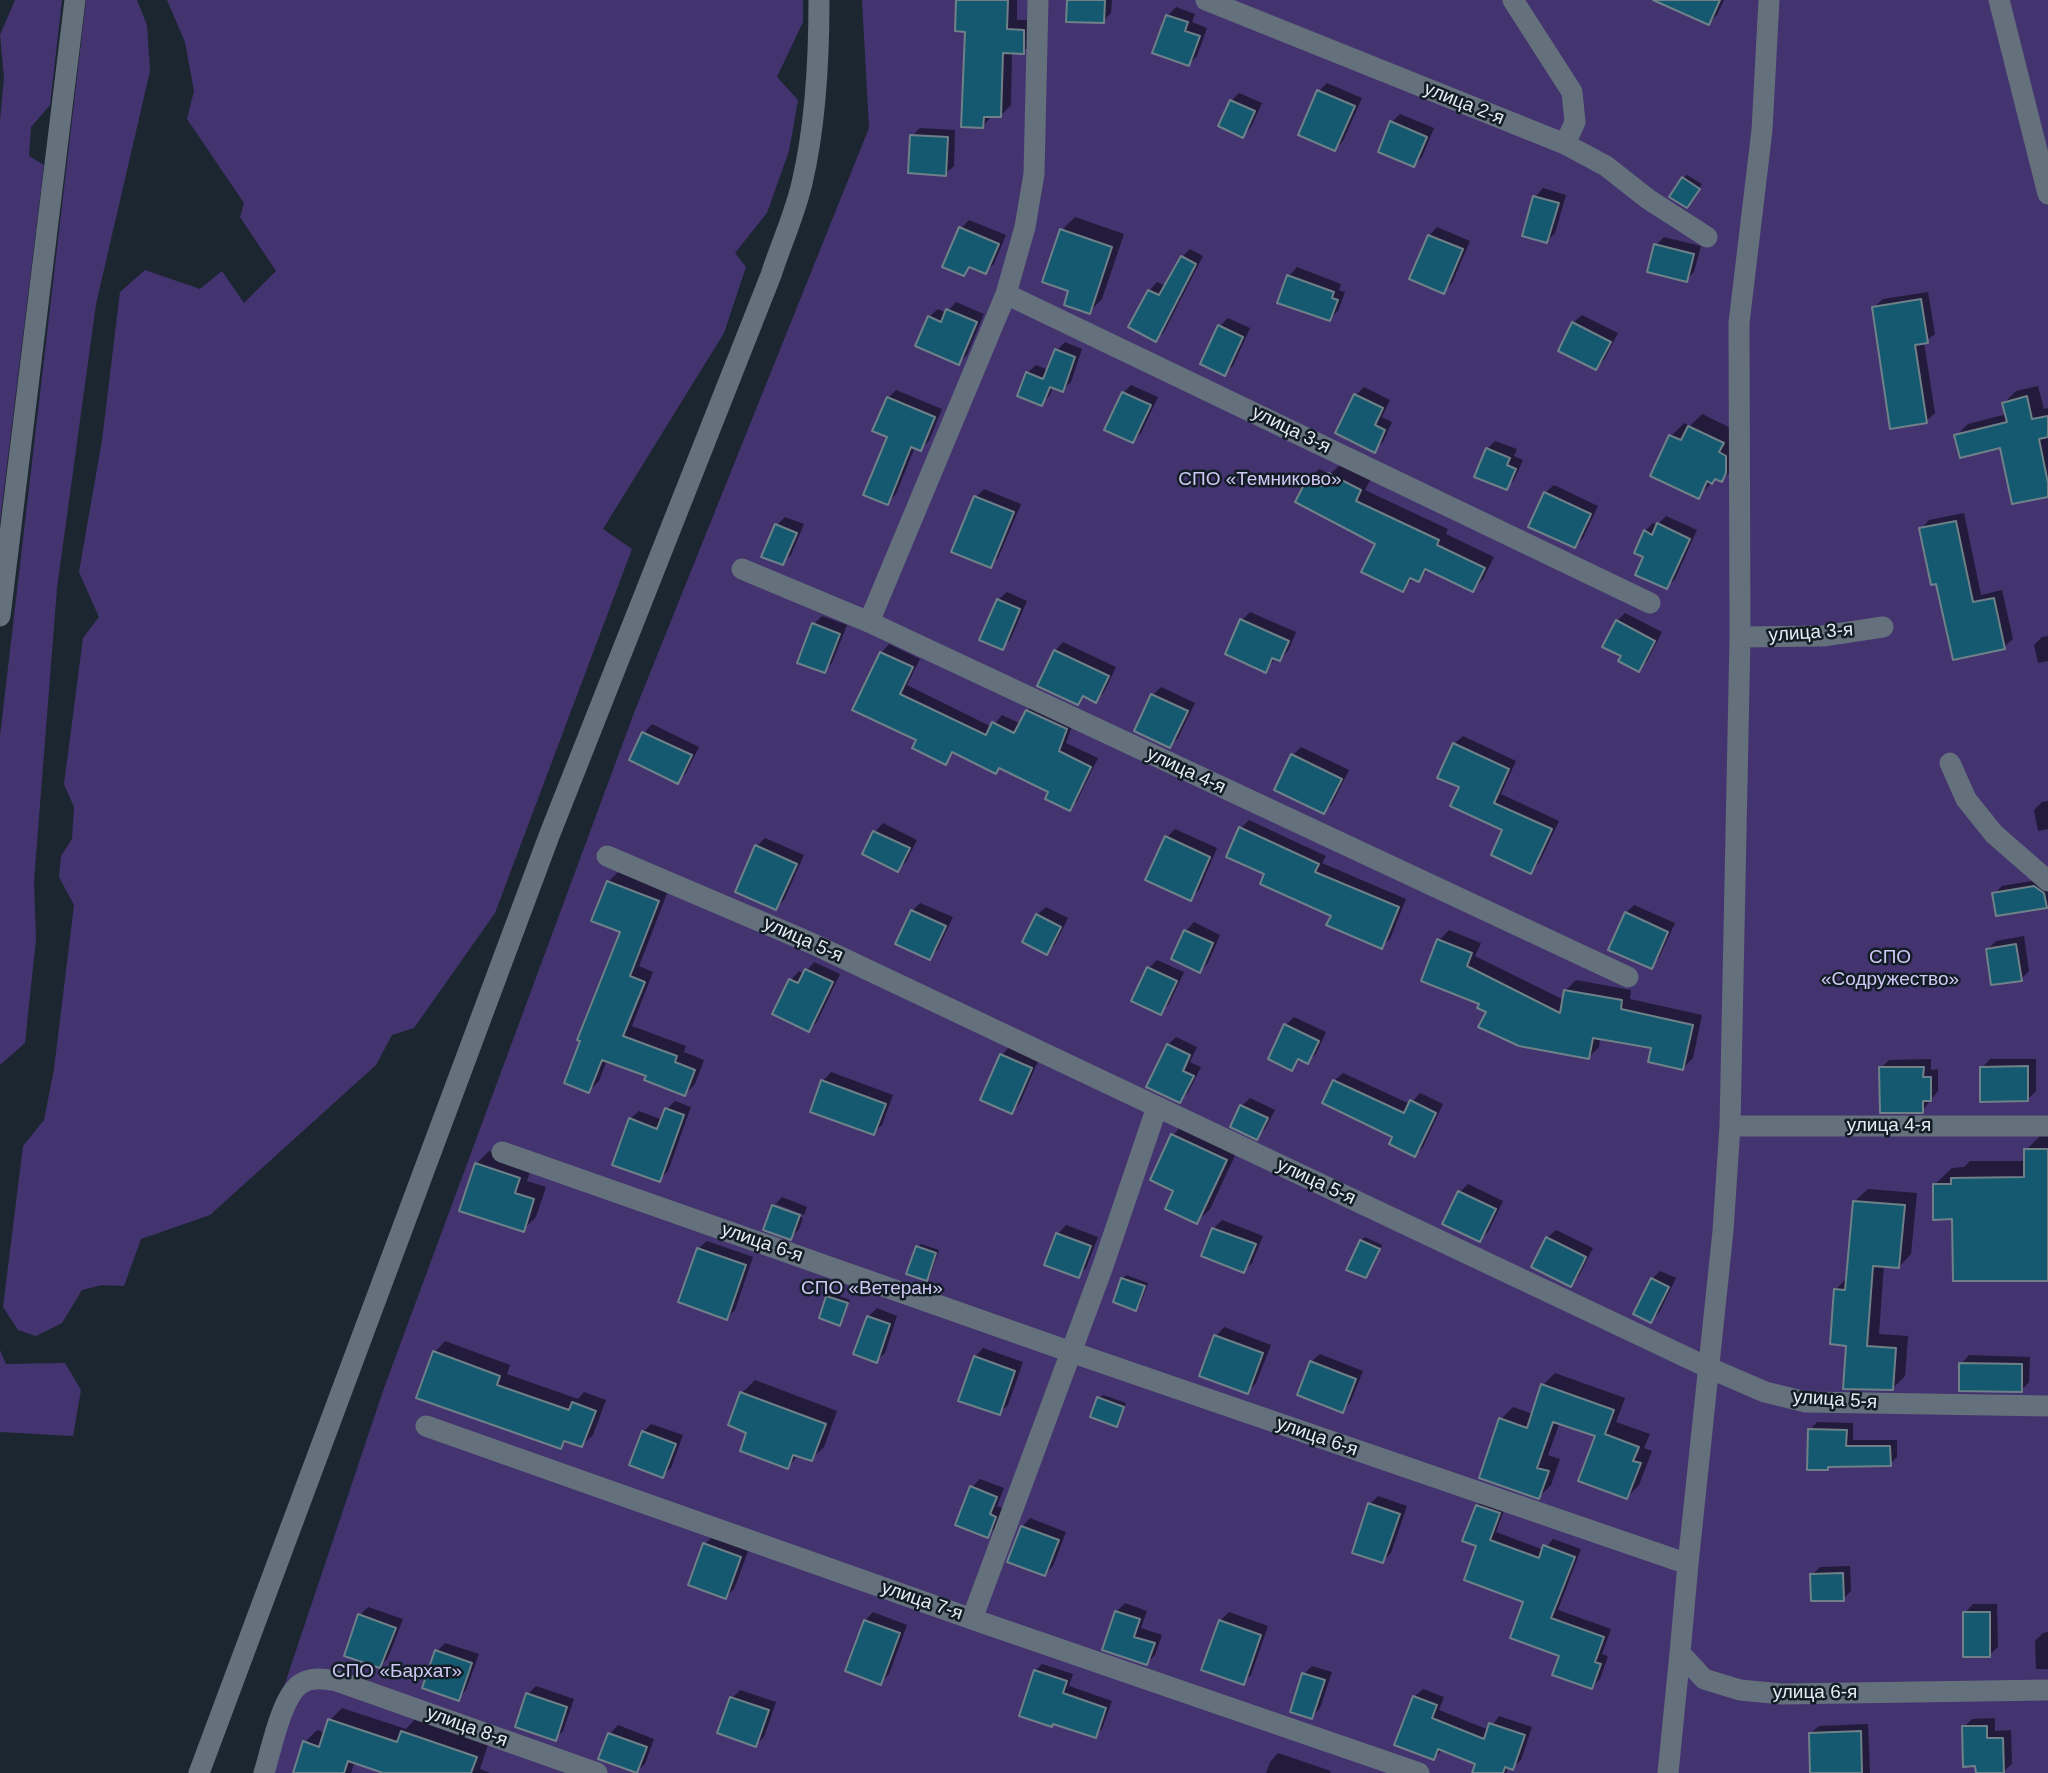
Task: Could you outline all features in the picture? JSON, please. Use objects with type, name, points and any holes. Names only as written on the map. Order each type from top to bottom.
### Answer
[{"type":"street","points":[[0,616],[75,0]]},
{"type":"street","points":[[199,1773],[549,836],[784,236],[802,184],[811,132],[819,35],[819,0]]},
{"type":"street","points":[[869,622],[1006,294],[1025,227],[1034,173],[1038,0]]},
{"type":"street","name":"улица 2-я","points":[[1206,0],[1565,145],[1606,166],[1648,199],[1707,237]]},
{"type":"street","points":[[1513,0],[1572,92],[1575,122],[1565,145]]},
{"type":"street","points":[[1668,1773],[1707,1367],[1723,1231],[1730,1126],[1740,636],[1739,323],[1762,130],[1769,0]]},
{"type":"street","points":[[1999,0],[2048,194]]},
{"type":"street","name":"улица 3-я","points":[[1006,294],[1650,603]]},
{"type":"street","name":"улица 4-я","points":[[741,569],[869,622],[1629,977]]},
{"type":"street","name":"улица 3-я","points":[[1740,636],[1823,636],[1883,627]]},
{"type":"street","points":[[1950,763],[1966,799],[1994,834],[2048,881]]},
{"type":"street","name":"улица 5-я","points":[[607,856],[811,943],[1765,1392],[1806,1402],[2048,1406]]},
{"type":"street","points":[[972,1619],[1071,1352],[1157,1107]]},
{"type":"street","name":"улица 4-я","points":[[1730,1126],[2048,1126]]},
{"type":"street","name":"улица 6-я","points":[[502,1152],[1071,1352],[1688,1564]]},
{"type":"street","name":"улица 7-я","points":[[426,1426],[1419,1773]]},
{"type":"street","name":"улица 6-я","points":[[1680,1653],[1704,1679],[1750,1691],[1782,1694],[2048,1690]]},
{"type":"street","name":"улица 8-я","points":[[264,1773],[287,1702],[299,1684],[316,1678],[337,1681],[597,1773]]},
{"type":"green space","points":[[15,0],[62,0],[50,105],[31,127],[29,156],[44,165],[0,522],[0,121],[4,78],[0,35]]},
{"type":"green space","points":[[86,0],[137,0],[147,25],[150,71],[96,304],[57,588],[34,881],[36,939],[25,1043],[0,1065],[0,736]]},
{"type":"green space","points":[[167,0],[803,0],[803,22],[777,77],[798,100],[789,151],[767,213],[735,253],[746,267],[724,333],[603,529],[632,549],[495,913],[414,1028],[392,1035],[376,1065],[210,1215],[141,1239],[124,1286],[102,1285],[82,1290],[62,1323],[36,1336],[18,1330],[3,1307],[23,1146],[44,1120],[54,1069],[74,905],[59,877],[61,856],[72,839],[74,807],[64,784],[83,638],[99,617],[79,572],[102,440],[120,292],[145,270],[200,289],[222,271],[244,303],[276,271],[240,217],[244,203],[187,119],[194,91],[185,42]]},
{"type":"green space","points":[[862,0],[2048,0],[2048,1773],[255,1773],[384,1388],[634,713],[869,128]]},
{"type":"green space","points":[[0,1350],[6,1364],[65,1363],[81,1390],[73,1436],[0,1432]]},
{"type":"building","points":[[956,0],[1008,0],[1007,29],[1024,30],[1024,54],[1003,53],[1001,117],[984,117],[983,128],[961,127],[965,32],[955,31]]},
{"type":"building","points":[[1067,0],[1105,0],[1104,23],[1066,22]]},
{"type":"building","points":[[1653,0],[1720,0],[1709,25]]},
{"type":"building","points":[[1166,15],[1188,22],[1185,31],[1200,36],[1189,66],[1152,53]]},
{"type":"building","points":[[1317,90],[1355,106],[1335,151],[1298,135]]},
{"type":"building","points":[[1230,100],[1255,111],[1243,138],[1218,126]]},
{"type":"building","points":[[1390,121],[1427,137],[1414,167],[1378,152]]},
{"type":"building","points":[[910,135],[948,137],[946,176],[908,173]]},
{"type":"building","points":[[1682,177],[1700,189],[1687,208],[1669,197]]},
{"type":"building","points":[[1533,196],[1559,203],[1547,243],[1522,236]]},
{"type":"building","points":[[959,227],[999,244],[986,274],[969,267],[964,276],[942,267]]},
{"type":"building","points":[[1060,229],[1112,247],[1090,314],[1064,305],[1068,291],[1042,282]]},
{"type":"building","points":[[1428,235],[1463,249],[1444,294],[1409,279]]},
{"type":"building","points":[[1654,244],[1694,254],[1687,282],[1647,272]]},
{"type":"building","points":[[1181,256],[1196,264],[1156,342],[1128,327],[1148,290],[1159,295]]},
{"type":"building","points":[[1287,275],[1334,292],[1332,298],[1338,300],[1330,321],[1277,303]]},
{"type":"building","points":[[1921,299],[1928,343],[1915,345],[1927,423],[1890,429],[1872,307]]},
{"type":"building","points":[[946,309],[977,322],[959,365],[915,346],[928,316],[941,322]]},
{"type":"building","points":[[1572,322],[1611,342],[1596,370],[1558,351]]},
{"type":"building","points":[[1218,325],[1243,337],[1225,376],[1200,364]]},
{"type":"building","points":[[1055,349],[1075,357],[1063,392],[1050,387],[1042,406],[1017,396],[1026,372],[1043,379]]},
{"type":"building","points":[[1122,392],[1151,405],[1133,443],[1104,430]]},
{"type":"building","points":[[1354,394],[1383,408],[1375,425],[1385,430],[1375,453],[1335,433]]},
{"type":"building","points":[[2027,396],[2032,419],[2048,416],[2048,437],[2039,439],[2048,483],[2048,497],[2012,504],[2000,448],[1960,458],[1954,435],[2007,422],[2002,403]]},
{"type":"building","points":[[887,397],[935,417],[921,451],[911,447],[888,505],[863,495],[887,437],[872,431]]},
{"type":"building","points":[[1688,426],[1724,443],[1719,452],[1726,456],[1726,473],[1722,482],[1715,479],[1712,484],[1707,481],[1699,499],[1650,476],[1669,435],[1681,440]]},
{"type":"building","points":[[1486,448],[1510,458],[1507,465],[1516,469],[1507,490],[1474,477]]},
{"type":"building","points":[[1328,473],[1361,490],[1356,501],[1439,540],[1437,545],[1485,568],[1473,592],[1425,569],[1419,582],[1410,578],[1403,592],[1361,572],[1375,544],[1295,502],[1307,479],[1322,486]]},
{"type":"building","points":[[1544,492],[1591,514],[1575,548],[1528,527]]},
{"type":"building","points":[[974,496],[1014,512],[991,568],[951,552]]},
{"type":"building","points":[[1956,521],[1973,602],[1994,598],[2005,649],[1953,660],[1936,584],[1931,585],[1919,528]]},
{"type":"building","points":[[1657,523],[1690,539],[1667,589],[1635,575],[1643,557],[1634,553],[1644,530],[1652,535]]},
{"type":"building","points":[[775,524],[797,533],[783,565],[761,557]]},
{"type":"building","points":[[997,599],[1020,609],[1003,650],[979,640]]},
{"type":"building","points":[[1240,619],[1289,641],[1280,661],[1272,658],[1266,673],[1225,654]]},
{"type":"building","points":[[1616,620],[1655,641],[1639,672],[1618,661],[1621,656],[1602,647]]},
{"type":"building","points":[[812,623],[840,634],[825,673],[797,663]]},
{"type":"building","points":[[1054,650],[1109,676],[1096,703],[1083,696],[1078,705],[1037,686]]},
{"type":"building","points":[[880,652],[913,667],[900,694],[986,735],[992,722],[1014,733],[1026,710],[1067,729],[1059,751],[1091,767],[1070,811],[1045,799],[1048,792],[999,768],[996,774],[952,752],[946,765],[912,748],[916,740],[852,710]]},
{"type":"building","points":[[1151,694],[1188,711],[1170,748],[1134,731]]},
{"type":"building","points":[[642,732],[692,755],[678,784],[629,760]]},
{"type":"building","points":[[1453,743],[1509,769],[1494,803],[1552,829],[1531,874],[1491,855],[1502,830],[1450,806],[1459,787],[1437,778]]},
{"type":"building","points":[[1291,754],[1342,779],[1324,814],[1274,790]]},
{"type":"building","points":[[1239,827],[1319,864],[1315,872],[1399,907],[1382,949],[1326,925],[1331,916],[1260,884],[1264,874],[1226,857]]},
{"type":"building","points":[[873,831],[910,848],[898,872],[862,854]]},
{"type":"building","points":[[1165,836],[1210,857],[1191,901],[1145,880]]},
{"type":"building","points":[[755,845],[797,864],[776,910],[735,892]]},
{"type":"building","points":[[607,881],[659,901],[630,976],[645,982],[623,1036],[677,1056],[675,1062],[695,1070],[685,1096],[644,1080],[646,1076],[602,1060],[589,1093],[564,1083],[580,1041],[577,1040],[620,932],[591,921]]},
{"type":"building","points":[[2034,886],[2044,893],[2047,908],[1996,916],[1992,893]]},
{"type":"building","points":[[911,910],[946,926],[930,960],[895,944]]},
{"type":"building","points":[[1625,912],[1668,932],[1652,969],[1608,950]]},
{"type":"building","points":[[1036,914],[1061,927],[1047,955],[1022,942]]},
{"type":"building","points":[[1184,930],[1213,943],[1200,973],[1171,959]]},
{"type":"building","points":[[1437,939],[1472,953],[1467,966],[1560,1013],[1564,990],[1622,1000],[1621,1009],[1693,1025],[1683,1070],[1648,1062],[1651,1048],[1593,1038],[1589,1059],[1519,1046],[1478,1027],[1486,1012],[1477,1008],[1479,1004],[1421,981]]},
{"type":"building","points":[[2016,944],[2022,981],[1991,985],[1986,949]]},
{"type":"building","points":[[1147,967],[1177,981],[1161,1015],[1131,1001]]},
{"type":"building","points":[[805,969],[833,982],[809,1032],[772,1014],[789,979],[798,983]]},
{"type":"building","points":[[1284,1024],[1319,1041],[1308,1064],[1298,1059],[1292,1071],[1268,1059]]},
{"type":"building","points":[[1167,1044],[1190,1055],[1183,1071],[1194,1076],[1180,1103],[1146,1087]]},
{"type":"building","points":[[1000,1054],[1032,1068],[1012,1114],[980,1100]]},
{"type":"building","points":[[2028,1066],[2028,1101],[1980,1102],[1980,1067]]},
{"type":"building","points":[[1879,1067],[1924,1067],[1923,1077],[1931,1077],[1931,1101],[1923,1101],[1923,1113],[1880,1113]]},
{"type":"building","points":[[821,1080],[886,1104],[874,1135],[810,1112]]},
{"type":"building","points":[[1333,1080],[1404,1113],[1410,1100],[1436,1113],[1415,1157],[1389,1144],[1392,1137],[1322,1103]]},
{"type":"building","points":[[1240,1105],[1268,1118],[1257,1140],[1230,1127]]},
{"type":"building","points":[[665,1108],[684,1115],[660,1182],[612,1165],[629,1118],[657,1129]]},
{"type":"building","points":[[1171,1134],[1227,1160],[1197,1224],[1165,1209],[1173,1191],[1150,1180]]},
{"type":"building","points":[[2024,1149],[2048,1149],[2048,1281],[1953,1281],[1952,1219],[1933,1220],[1933,1184],[1951,1184],[1951,1178],[2024,1177]]},
{"type":"building","points":[[475,1163],[520,1178],[515,1193],[534,1199],[524,1232],[459,1211]]},
{"type":"building","points":[[1458,1191],[1496,1209],[1480,1242],[1442,1224]]},
{"type":"building","points":[[1853,1201],[1905,1205],[1899,1268],[1873,1266],[1867,1346],[1896,1348],[1893,1390],[1843,1389],[1846,1346],[1830,1344],[1834,1289],[1845,1290]]},
{"type":"building","points":[[772,1205],[800,1215],[791,1240],[763,1230]]},
{"type":"building","points":[[1212,1228],[1256,1244],[1244,1273],[1201,1256]]},
{"type":"building","points":[[1056,1233],[1091,1246],[1079,1278],[1044,1265]]},
{"type":"building","points":[[1546,1237],[1586,1257],[1571,1287],[1531,1267]]},
{"type":"building","points":[[1360,1240],[1380,1249],[1366,1278],[1346,1270]]},
{"type":"building","points":[[916,1246],[936,1253],[927,1281],[906,1274]]},
{"type":"building","points":[[697,1248],[746,1265],[727,1320],[678,1302]]},
{"type":"building","points":[[1121,1278],[1145,1286],[1136,1311],[1113,1302]]},
{"type":"building","points":[[1651,1278],[1669,1287],[1651,1323],[1633,1314]]},
{"type":"building","points":[[826,1296],[848,1303],[840,1326],[819,1318]]},
{"type":"building","points":[[867,1316],[890,1324],[877,1363],[853,1354]]},
{"type":"building","points":[[1214,1335],[1263,1353],[1248,1394],[1199,1376]]},
{"type":"building","points":[[433,1351],[500,1376],[497,1385],[569,1410],[572,1402],[596,1411],[582,1447],[564,1441],[561,1449],[416,1398]]},
{"type":"building","points":[[974,1356],[1015,1371],[1000,1415],[958,1401]]},
{"type":"building","points":[[1310,1361],[1356,1379],[1343,1413],[1297,1395]]},
{"type":"building","points":[[1959,1363],[2022,1364],[2022,1392],[1959,1391]]},
{"type":"building","points":[[1541,1384],[1614,1410],[1605,1434],[1639,1447],[1633,1461],[1641,1463],[1627,1499],[1578,1481],[1595,1436],[1553,1422],[1537,1468],[1549,1471],[1539,1499],[1479,1478],[1499,1418],[1527,1428]]},
{"type":"building","points":[[740,1392],[826,1424],[812,1461],[793,1455],[788,1469],[740,1451],[746,1433],[728,1425]]},
{"type":"building","points":[[1097,1397],[1124,1407],[1117,1427],[1090,1417]]},
{"type":"building","points":[[1808,1429],[1847,1430],[1846,1446],[1890,1446],[1891,1466],[1807,1470]]},
{"type":"building","points":[[642,1431],[676,1444],[663,1478],[629,1465]]},
{"type":"building","points":[[970,1486],[997,1497],[990,1514],[996,1517],[988,1538],[955,1525]]},
{"type":"building","points":[[1368,1503],[1400,1514],[1383,1563],[1352,1553]]},
{"type":"building","points":[[1476,1505],[1500,1513],[1490,1540],[1539,1558],[1543,1545],[1575,1557],[1551,1618],[1604,1637],[1595,1662],[1601,1664],[1592,1689],[1552,1675],[1559,1656],[1510,1638],[1523,1602],[1464,1580],[1476,1546],[1462,1541]]},
{"type":"building","points":[[1021,1526],[1059,1540],[1045,1576],[1007,1562]]},
{"type":"building","points":[[703,1543],[741,1557],[726,1599],[688,1585]]},
{"type":"building","points":[[1843,1573],[1844,1601],[1811,1601],[1810,1574]]},
{"type":"building","points":[[1115,1611],[1140,1619],[1134,1637],[1155,1643],[1147,1665],[1102,1650]]},
{"type":"building","points":[[1963,1612],[1990,1612],[1990,1657],[1963,1657]]},
{"type":"building","points":[[358,1614],[396,1628],[380,1668],[344,1656]]},
{"type":"building","points":[[864,1620],[900,1633],[881,1685],[845,1671]]},
{"type":"building","points":[[1219,1620],[1261,1635],[1244,1685],[1201,1670]]},
{"type":"building","points":[[435,1650],[472,1663],[459,1701],[422,1688]]},
{"type":"building","points":[[1034,1670],[1067,1681],[1063,1693],[1106,1708],[1096,1738],[1019,1716]]},
{"type":"building","points":[[1302,1673],[1325,1680],[1312,1719],[1290,1712]]},
{"type":"building","points":[[526,1693],[567,1707],[556,1741],[515,1727]]},
{"type":"building","points":[[1413,1696],[1437,1705],[1432,1718],[1484,1739],[1489,1723],[1525,1735],[1513,1770],[1505,1767],[1503,1773],[1472,1773],[1475,1764],[1438,1749],[1434,1760],[1394,1745]]},
{"type":"building","points":[[730,1697],[769,1710],[756,1747],[717,1733]]},
{"type":"building","points":[[328,1719],[397,1742],[401,1731],[477,1757],[471,1773],[383,1773],[348,1761],[344,1773],[293,1773],[303,1741],[319,1747]]},
{"type":"building","points":[[1962,1726],[1987,1726],[1987,1738],[2003,1738],[2004,1773],[1976,1773],[1975,1766],[1963,1767]]},
{"type":"building","points":[[1861,1731],[1862,1773],[1810,1773],[1809,1733]]},
{"type":"building","points":[[608,1733],[647,1747],[637,1773],[598,1759]]},
{"type":"park label","name":"СПО «Темниково»","points":[[1260,480]]},
{"type":"park label","name":"СПО «Содружество»","points":[[1890,969]]},
{"type":"park label","name":"СПО «Ветеран»","points":[[872,1289]]},
{"type":"park label","name":"СПО «Бархат»","points":[[397,1672]]}]
